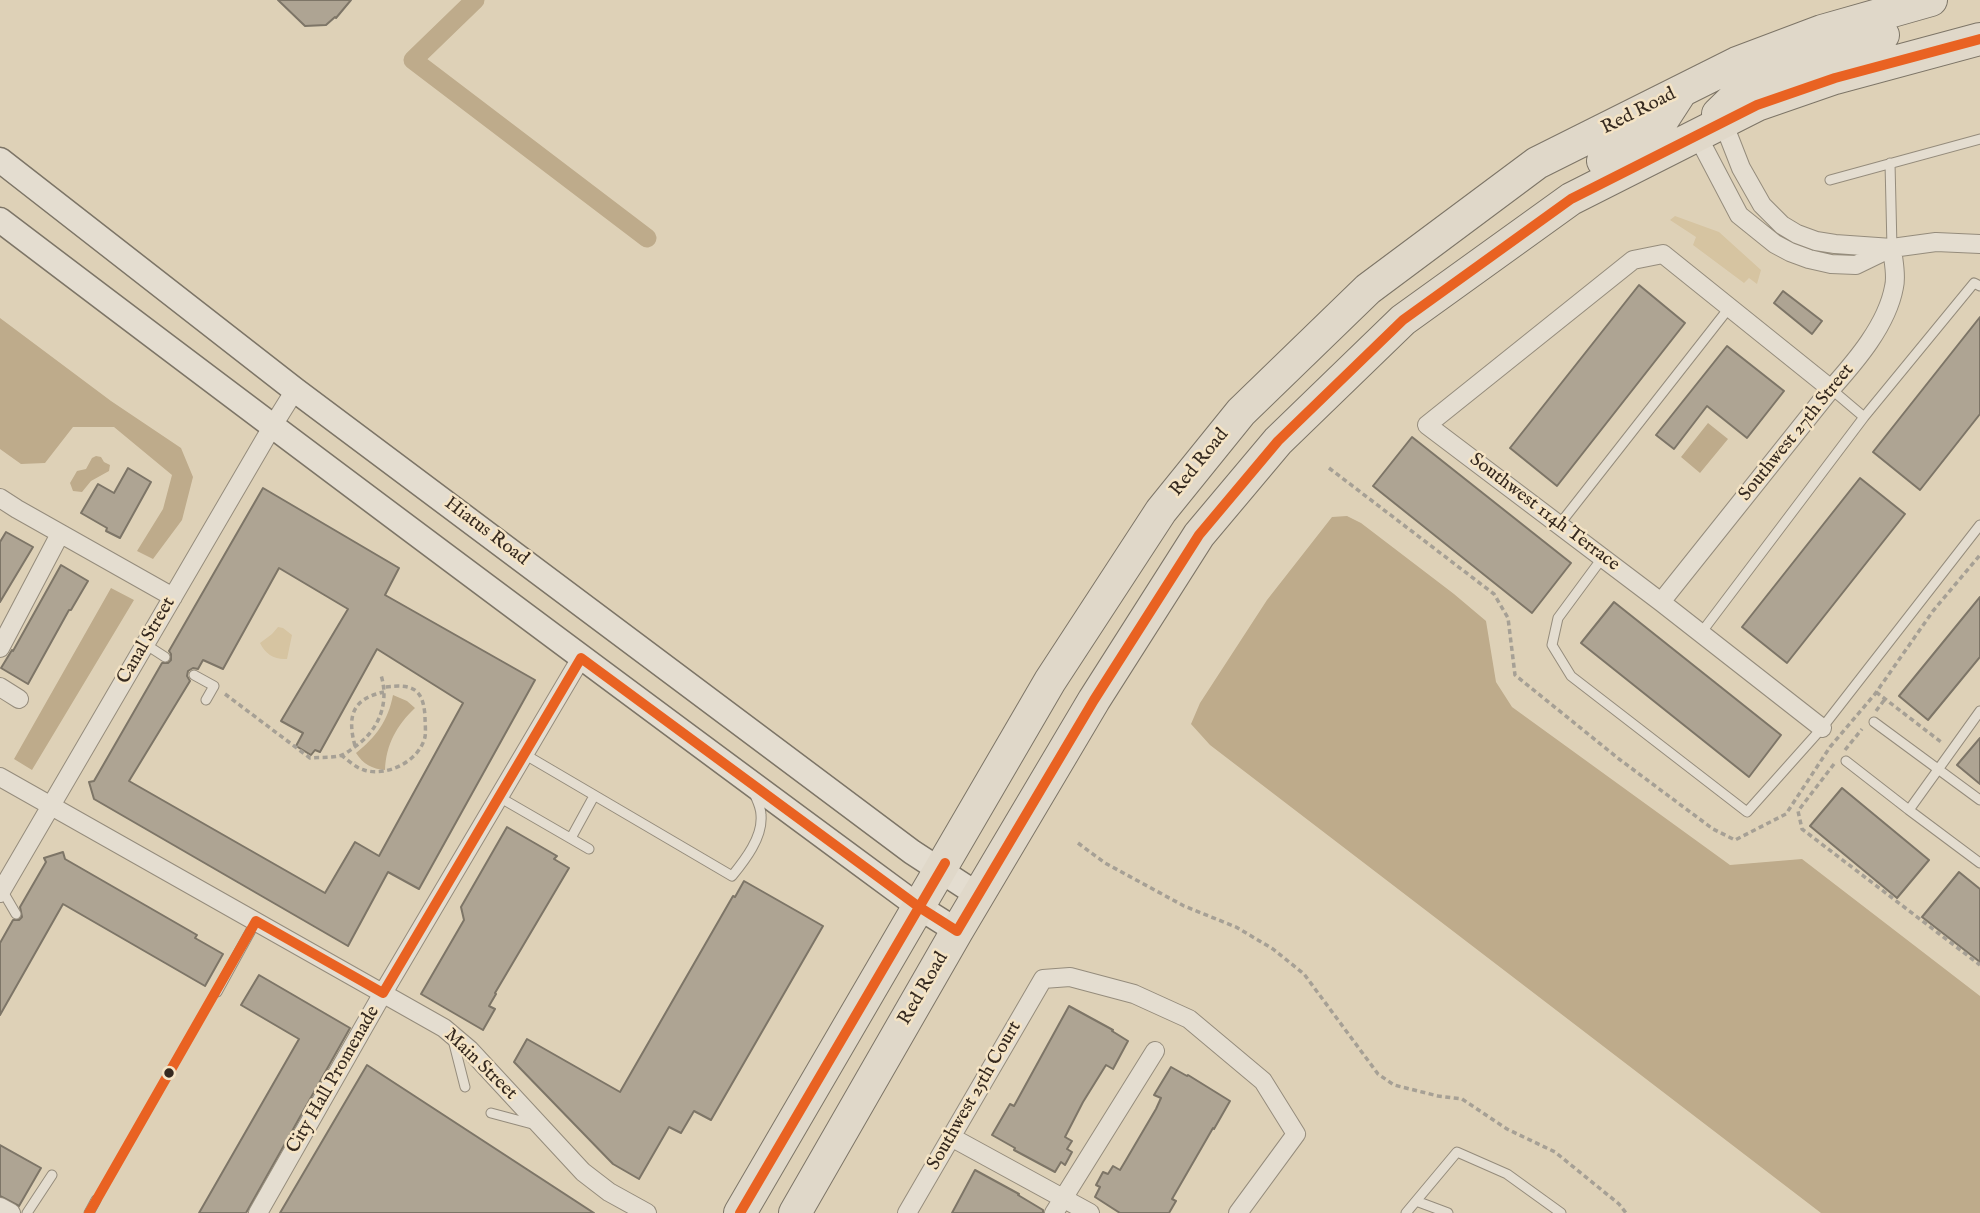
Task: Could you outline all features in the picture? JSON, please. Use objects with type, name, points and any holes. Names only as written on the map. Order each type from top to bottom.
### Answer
[{"type":"highway","name":"Red Road","points":[[740,1213],[1050,681],[1161,511],[1241,412],[1368,289],[1537,163],[1737,63],[1822,31],[1931,0]]},
{"type":"highway","points":[[1710,128],[1754,79],[1852,44],[1925,22],[1946,0]]},
{"type":"highway","name":"Red Road","points":[[796,1213],[957,930],[1094,701],[1199,536],[1278,441],[1403,320],[1571,199],[1757,105],[1835,78],[1980,39]]},
{"type":"highway","points":[[1491,257],[1515,214],[1656,130],[1681,91]]},
{"type":"main road","name":"Hiatus Road","points":[[0,160],[295,390],[912,852],[978,895]]},
{"type":"main road","points":[[0,220],[581,658],[919,907],[957,930]]},
{"type":"street","points":[[1710,128],[1738,215],[1775,244],[1790,253],[1810,259],[1831,264],[1856,265],[1892,248]]},
{"type":"street","points":[[1710,128],[1741,168],[1762,205],[1782,225],[1797,234],[1835,244],[1892,248],[1936,242],[1980,244]]},
{"type":"street","name":"Southwest 27th Street","points":[[1661,602],[1859,357],[1882,321],[1895,285],[1892,248]]},
{"type":"street","name":"Southwest 114h Terrace","points":[[1729,308],[1663,254],[1633,260],[1427,425],[1603,557],[1822,728]]},
{"type":"street","points":[[1729,308],[1831,389]]},
{"type":"street","name":"Canal Street","points":[[1,892],[295,390]]},
{"type":"street","points":[[0,498],[173,597]]},
{"type":"street","points":[[0,648],[61,534]]},
{"type":"street","name":"City Hall Promenade","points":[[258,1213],[383,993],[581,658]]},
{"type":"street","points":[[0,687],[19,699]]},
{"type":"street","name":"Main Street","points":[[0,777],[444,1028],[470,1050],[583,1172],[608,1192],[647,1213]]},
{"type":"street","name":"Southwest 25th Court","points":[[907,1213],[1043,979],[1070,977],[1134,994],[1189,1019],[1263,1081],[1296,1134],[1238,1213]]},
{"type":"street","points":[[1054,1213],[1155,1051]]},
{"type":"street","points":[[951,1137],[1090,1213]]},
{"type":"street","points":[[0,1207],[11,1213]]},
{"type":"lane","points":[[1829,180],[1980,139]]},
{"type":"lane","points":[[1890,163],[1892,248]]},
{"type":"lane","points":[[1701,633],[1864,417],[1974,284],[1980,286]]},
{"type":"lane","points":[[1559,525],[1729,308]]},
{"type":"lane","points":[[1831,389],[1864,417]]},
{"type":"lane","points":[[1603,557],[1558,618],[1552,645],[1571,676],[1747,812],[1822,728],[1980,525]]},
{"type":"lane","points":[[145,645],[165,657]]},
{"type":"lane","points":[[194,675],[214,686],[206,700]]},
{"type":"lane","points":[[1909,810],[1980,710]]},
{"type":"lane","points":[[1872,720],[1980,800]]},
{"type":"lane","points":[[524,754],[732,876],[749,855],[761,821],[761,813],[749,782]]},
{"type":"lane","points":[[1846,761],[1980,863]]},
{"type":"lane","points":[[571,838],[594,796]]},
{"type":"lane","points":[[499,797],[589,849]]},
{"type":"lane","points":[[1,892],[16,915]]},
{"type":"lane","points":[[217,992],[256,921]]},
{"type":"lane","points":[[452,1035],[465,1087]]},
{"type":"lane","points":[[491,1113],[541,1126]]},
{"type":"lane","points":[[1406,1213],[1457,1152],[1507,1174],[1561,1213]]},
{"type":"lane","points":[[27,1213],[52,1175]]},
{"type":"lane","points":[[89,1213],[96,1200]]},
{"type":"lane","points":[[1416,1201],[1448,1213]]},
{"type":"path","points":[[1329,468],[1494,594],[1508,618],[1516,676],[1619,759],[1713,829],[1735,840],[1786,814],[1830,747],[1876,692],[1933,611],[1980,555]]},
{"type":"path","points":[[214,686],[310,758],[341,755],[372,732],[380,720],[385,690],[381,676]]},
{"type":"path","points":[[341,755],[362,770],[382,773],[399,766],[415,754],[425,740],[423,699],[414,689],[401,685],[362,700],[355,708],[351,720],[355,747]]},
{"type":"path","points":[[1876,692],[1952,750]]},
{"type":"path","points":[[1872,720],[1885,699]]},
{"type":"path","points":[[1863,728],[1798,811],[1802,829],[1980,965]]},
{"type":"path","points":[[1078,843],[1105,863],[1184,906],[1236,926],[1272,949],[1304,974],[1378,1074],[1394,1085],[1438,1096],[1462,1098],[1507,1129],[1555,1152],[1619,1204],[1626,1213]]},
{"type":"shaded area","points":[[1675,216],[1719,232],[1761,270],[1757,284],[1749,278],[1744,283],[1693,245],[1696,237],[1670,220]]},
{"type":"shaded area","points":[[0,318],[111,401],[181,448],[193,477],[182,520],[153,559],[137,551],[163,509],[172,475],[114,427],[73,427],[45,463],[21,464],[0,449]]},
{"type":"shaded area","points":[[1708,423],[1728,439],[1700,473],[1681,457]]},
{"type":"shaded area","points":[[96,456],[110,465],[109,471],[91,481],[82,492],[73,491],[70,483],[77,471],[86,469]]},
{"type":"shaded area","points":[[1347,516],[1361,523],[1486,621],[1496,682],[1512,707],[1730,865],[1802,859],[1980,996],[1980,1213],[1821,1213],[1210,745],[1191,724],[1200,703],[1267,600],[1332,517]]},
{"type":"shaded area","points":[[111,588],[134,600],[32,770],[14,759]]},
{"type":"shaded area","points":[[278,627],[292,635],[287,659],[271,656],[260,643]]},
{"type":"shaded area","points":[[393,695],[415,708],[394,736],[385,770],[365,763],[356,753],[380,728]]},
{"type":"building","points":[[278,0],[351,0],[336,18],[326,25],[305,26]]},
{"type":"building","points":[[1639,285],[1685,323],[1557,486],[1510,448]]},
{"type":"building","points":[[1783,291],[1822,321],[1812,334],[1774,303]]},
{"type":"building","points":[[1980,317],[1980,414],[1920,490],[1873,452]]},
{"type":"building","points":[[1727,346],[1784,391],[1747,438],[1707,406],[1674,449],[1656,435]]},
{"type":"building","points":[[1412,437],[1571,563],[1532,613],[1373,486]]},
{"type":"building","points":[[128,468],[151,482],[120,538],[81,513],[98,484],[114,493]]},
{"type":"building","points":[[1860,478],[1905,514],[1787,663],[1742,627]]},
{"type":"building","points":[[263,488],[399,568],[385,595],[535,680],[419,889],[388,872],[348,946],[94,799],[89,782],[94,781],[162,663],[171,660],[169,651]],"holes":[[[279,568],[348,609],[281,721],[303,733],[296,746],[311,755],[315,750],[320,752],[377,649],[463,703],[379,856],[355,842],[325,893],[129,781],[190,681],[188,671],[198,669],[203,660],[223,669]]]},
{"type":"building","points":[[6,532],[33,547],[0,602],[0,542]]},
{"type":"building","points":[[61,565],[88,581],[28,684],[1,668]]},
{"type":"building","points":[[1980,597],[1980,657],[1928,720],[1899,696]]},
{"type":"building","points":[[1614,602],[1781,735],[1749,777],[1581,643]]},
{"type":"building","points":[[1980,738],[1980,784],[1957,765]]},
{"type":"building","points":[[1842,788],[1929,860],[1897,898],[1810,826]]},
{"type":"building","points":[[507,827],[557,856],[554,859],[569,868],[495,993],[489,1006],[495,1009],[483,1030],[421,994],[464,920],[461,907]]},
{"type":"building","points":[[63,852],[65,859],[197,935],[195,938],[223,954],[205,986],[63,904],[0,1015],[0,943],[13,920],[22,917],[20,907],[46,862],[44,858]]},
{"type":"building","points":[[1959,872],[1980,889],[1980,962],[1922,917]]},
{"type":"building","points":[[744,881],[823,926],[711,1120],[694,1111],[681,1133],[669,1127],[639,1179],[613,1164],[514,1062],[527,1039],[620,1092]]},
{"type":"building","points":[[259,975],[350,1028],[246,1213],[199,1213],[299,1039],[241,1005]]},
{"type":"building","points":[[1069,1006],[1128,1041],[1113,1069],[1106,1065],[1083,1102],[1065,1137],[1072,1141],[1067,1149],[1072,1152],[1065,1165],[1061,1162],[1055,1172],[992,1135],[1010,1104],[1014,1106]]},
{"type":"building","points":[[367,1065],[594,1213],[280,1213]]},
{"type":"building","points":[[1171,1067],[1230,1101],[1172,1199],[1176,1201],[1169,1213],[1120,1213],[1095,1197],[1100,1187],[1096,1185],[1103,1172],[1108,1174],[1113,1166],[1120,1170],[1156,1109],[1161,1098],[1154,1095]]},
{"type":"building","points":[[0,1145],[41,1168],[19,1206],[0,1196]]},
{"type":"building","points":[[975,1170],[1019,1194],[1043,1210],[1043,1213],[952,1213]]},
{"type":"waterway","points":[[475,0],[413,60],[647,238]]},
{"type":"transit line","points":[[89,1213],[256,921],[383,993],[581,658],[919,907],[957,931],[1094,700],[1199,535],[1278,441],[1403,320],[1571,199],[1757,105],[1835,78],[1980,39]]},
{"type":"transit line","points":[[740,1213],[945,863]]}]
